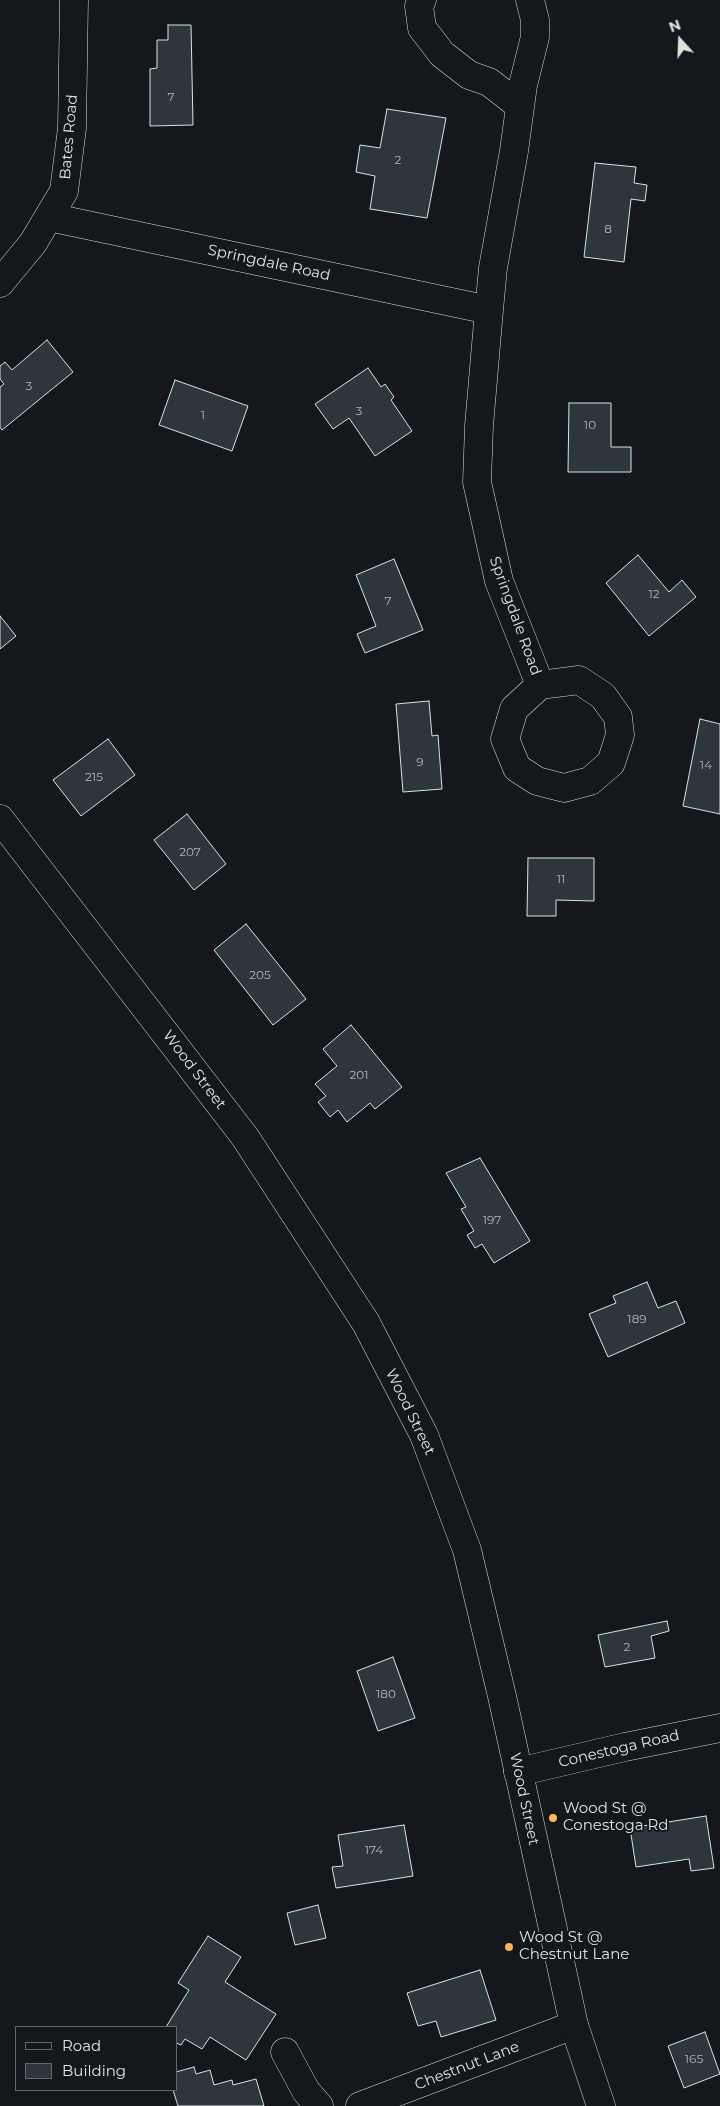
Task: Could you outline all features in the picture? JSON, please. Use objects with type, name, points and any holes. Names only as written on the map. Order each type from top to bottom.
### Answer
[{"type":"street","name":"Bates Road","points":[[0,283],[33,243],[64,191],[72,128],[74,0]]},
{"type":"street","points":[[422,0],[419,6],[422,28],[442,54],[469,75],[489,82],[520,106]]},
{"type":"street","name":"Springdale Road","points":[[530,0],[535,20],[535,37],[520,106],[492,268],[479,426],[477,482],[499,581],[540,685]]},
{"type":"street","name":"Springdale Road","points":[[49,217],[489,310]]},
{"type":"street","name":"Springdale Road","points":[[579,680],[603,696],[618,718],[620,735],[611,763],[590,782],[564,788],[537,781],[517,768],[505,739],[514,709],[540,685],[579,680]]},
{"type":"street","name":"Wood Street","points":[[0,819],[244,1137],[366,1323],[424,1435],[467,1550],[574,2025],[601,2106]]},
{"type":"street","name":"Conestoga Road","points":[[518,1772],[625,1747],[720,1728]]},
{"type":"street","name":"Chestnut Lane","points":[[360,2106],[574,2025]]},
{"type":"street","points":[[285,2052],[306,2091],[318,2106]]},
{"type":"building","points":[[168,25],[191,25],[193,125],[150,126],[150,69],[157,68],[157,40],[168,40]]},
{"type":"building","points":[[387,109],[446,118],[427,218],[370,209],[375,176],[356,172],[360,145],[380,148]]},
{"type":"building","points":[[595,163],[636,167],[634,183],[647,185],[645,201],[631,199],[624,262],[584,257]]},
{"type":"building","points":[[47,340],[73,372],[2,430],[0,427],[0,387],[4,384],[0,379],[0,366],[5,362],[12,370]]},
{"type":"building","points":[[368,368],[381,387],[385,384],[394,397],[391,400],[412,431],[375,456],[349,418],[333,429],[315,404]]},
{"type":"building","points":[[175,380],[248,406],[232,451],[159,425]]},
{"type":"building","points":[[569,403],[611,403],[611,447],[631,447],[631,472],[568,472]]},
{"type":"building","points":[[638,555],[669,592],[682,580],[696,597],[649,636],[606,583]]},
{"type":"building","points":[[394,559],[423,630],[365,653],[357,634],[376,626],[356,575]]},
{"type":"building","points":[[0,616],[16,636],[0,649]]},
{"type":"building","points":[[429,701],[432,736],[438,735],[442,789],[403,792],[396,704]]},
{"type":"building","points":[[700,719],[720,724],[720,814],[683,806]]},
{"type":"building","points":[[108,739],[135,775],[81,816],[53,780]]},
{"type":"building","points":[[187,814],[226,864],[194,890],[154,840]]},
{"type":"building","points":[[528,858],[594,858],[594,901],[556,900],[556,916],[527,916]]},
{"type":"building","points":[[246,924],[306,999],[273,1025],[214,950]]},
{"type":"building","points":[[351,1025],[402,1087],[375,1109],[370,1103],[347,1122],[338,1110],[330,1117],[318,1102],[326,1096],[315,1084],[337,1066],[323,1049]]},
{"type":"building","points":[[480,1158],[530,1241],[494,1263],[482,1244],[475,1248],[467,1235],[474,1231],[461,1209],[466,1207],[446,1173]]},
{"type":"building","points":[[647,1282],[658,1308],[676,1301],[685,1323],[608,1357],[589,1314],[616,1303],[613,1296]]},
{"type":"building","points":[[667,1621],[669,1631],[651,1636],[655,1658],[605,1667],[598,1635]]},
{"type":"building","points":[[393,1657],[415,1718],[378,1731],[357,1671]]},
{"type":"building","points":[[706,1816],[714,1868],[691,1871],[689,1859],[636,1867],[630,1828]]},
{"type":"building","points":[[404,1825],[413,1876],[336,1888],[332,1867],[343,1866],[338,1835]]},
{"type":"building","points":[[318,1905],[326,1938],[295,1945],[287,1913]]},
{"type":"building","points":[[208,1936],[241,1957],[225,1982],[276,2014],[246,2060],[210,2037],[202,2049],[185,2039],[181,2045],[178,2044],[178,2026],[167,2026],[189,1990],[178,1983]]},
{"type":"building","points":[[480,1970],[496,2020],[441,2037],[436,2021],[418,2026],[407,1993]]},
{"type":"building","points":[[705,2032],[720,2074],[684,2088],[668,2046]]},
{"type":"building","points":[[194,2067],[196,2074],[210,2070],[214,2085],[232,2080],[233,2085],[256,2079],[264,2106],[178,2106],[173,2091],[178,2091],[178,2071]]},
{"type":"place","name":"Wood St @ Conestoga Rd","points":[[553,1818]]},
{"type":"place","name":"Wood St @ Chestnut Lane","points":[[509,1947]]}]
